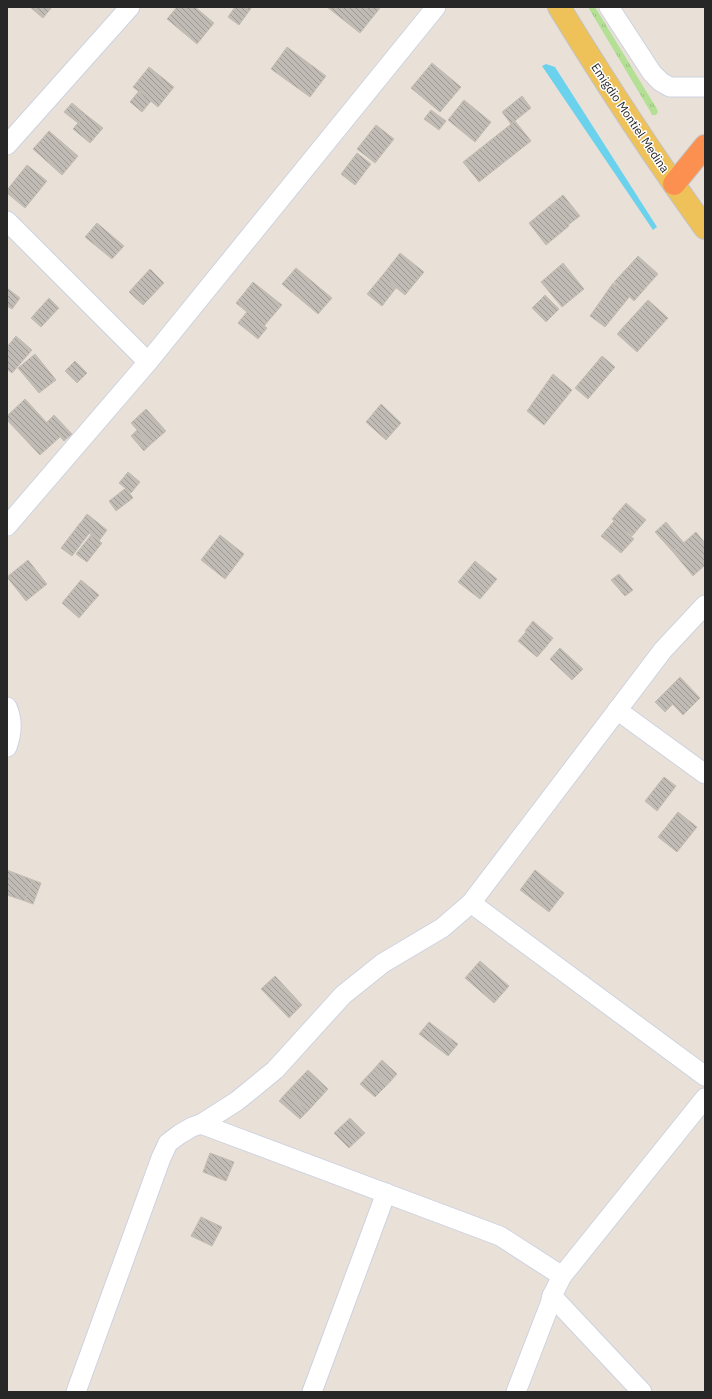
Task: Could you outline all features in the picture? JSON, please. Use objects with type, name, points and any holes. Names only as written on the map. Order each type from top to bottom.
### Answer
[{"type":"highway","points":[[674,184],[702,156]]},
{"type":"main road","name":"Emigdio Montiel Medina","points":[[559,7],[631,120],[674,184],[705,226]]},
{"type":"street","points":[[7,145],[130,7]]},
{"type":"street","points":[[7,526],[148,362],[436,7]]},
{"type":"street","points":[[609,7],[652,73],[661,82],[670,87],[705,87]]},
{"type":"street","points":[[7,222],[148,362]]},
{"type":"street","points":[[80,1391],[161,1158],[168,1143],[192,1126],[201,1124],[238,1101],[275,1070],[342,995],[383,963],[442,928],[471,903],[663,650],[705,605]]},
{"type":"street","points":[[7,706],[10,714],[11,736],[7,747]]},
{"type":"street","points":[[617,710],[705,774]]},
{"type":"street","points":[[471,903],[705,1076]]},
{"type":"street","points":[[516,1392],[552,1296],[562,1276],[705,1098]]},
{"type":"street","points":[[201,1124],[500,1236],[562,1276]]},
{"type":"street","points":[[312,1392],[386,1193]]},
{"type":"street","points":[[552,1296],[642,1392]]},
{"type":"green space","points":[[588,7],[595,7],[657,109],[658,112],[656,115],[652,115]]},
{"type":"water","points":[[546,64],[555,67],[657,227],[653,230],[542,66]]},
{"type":"building","points":[[30,7],[52,7],[43,18]]},
{"type":"building","points":[[177,7],[195,7],[214,23],[197,44],[167,19]]},
{"type":"building","points":[[235,7],[252,7],[239,25],[228,17]]},
{"type":"building","points":[[327,7],[379,7],[380,8],[360,33]]},
{"type":"building","points":[[287,47],[326,76],[310,97],[271,69]]},
{"type":"building","points":[[432,63],[461,87],[440,112],[411,88]]},
{"type":"building","points":[[149,67],[174,87],[158,107],[133,87]]},
{"type":"building","points":[[139,91],[151,101],[142,112],[130,102]]},
{"type":"building","points":[[522,96],[531,108],[511,124],[502,112]]},
{"type":"building","points":[[464,100],[491,122],[475,142],[448,120]]},
{"type":"building","points":[[72,103],[85,114],[78,123],[64,112]]},
{"type":"building","points":[[431,110],[446,121],[439,130],[424,119]]},
{"type":"building","points":[[85,114],[103,128],[90,143],[73,129]]},
{"type":"building","points":[[515,121],[531,141],[479,182],[463,162]]},
{"type":"building","points":[[376,125],[394,139],[375,163],[357,149]]},
{"type":"building","points":[[49,131],[78,156],[62,175],[33,149]]},
{"type":"building","points":[[357,153],[371,164],[355,185],[341,174]]},
{"type":"building","points":[[27,165],[47,181],[25,208],[7,193],[7,190]]},
{"type":"building","points":[[563,195],[580,216],[568,225],[552,204]]},
{"type":"building","points":[[552,204],[569,226],[546,245],[529,223]]},
{"type":"building","points":[[97,223],[124,246],[112,259],[85,237]]},
{"type":"building","points":[[400,253],[424,272],[405,295],[382,276]]},
{"type":"building","points":[[638,256],[658,274],[649,284],[629,266]]},
{"type":"building","points":[[563,263],[584,289],[562,307],[541,282]]},
{"type":"building","points":[[629,266],[649,284],[634,301],[614,282]]},
{"type":"building","points":[[296,268],[332,298],[318,314],[282,284]]},
{"type":"building","points":[[150,269],[164,283],[143,305],[129,292]]},
{"type":"building","points":[[382,276],[396,288],[382,306],[367,294]]},
{"type":"building","points":[[253,282],[282,305],[264,326],[236,303]]},
{"type":"building","points":[[613,283],[630,296],[605,327],[590,316]]},
{"type":"building","points":[[7,288],[20,298],[12,309],[7,306]]},
{"type":"building","points":[[545,295],[559,309],[546,322],[532,308]]},
{"type":"building","points":[[49,298],[59,308],[41,327],[31,318]]},
{"type":"building","points":[[648,300],[668,318],[637,352],[617,334]]},
{"type":"building","points":[[247,312],[267,328],[258,339],[238,323]]},
{"type":"building","points":[[16,336],[32,350],[12,373],[7,369],[7,347]]},
{"type":"building","points":[[35,354],[56,380],[39,393],[18,368]]},
{"type":"building","points":[[602,356],[615,367],[588,399],[575,388]]},
{"type":"building","points":[[75,361],[87,373],[77,383],[65,371]]},
{"type":"building","points":[[553,374],[572,390],[544,425],[527,411]]},
{"type":"building","points":[[25,399],[60,437],[40,455],[7,420],[7,416]]},
{"type":"building","points":[[381,404],[401,423],[386,440],[366,422]]},
{"type":"building","points":[[146,409],[166,431],[150,445],[131,423]]},
{"type":"building","points":[[54,415],[72,434],[64,441],[47,422]]},
{"type":"building","points":[[137,430],[150,445],[144,451],[131,436]]},
{"type":"building","points":[[128,472],[140,482],[131,493],[119,483]]},
{"type":"building","points":[[126,488],[133,498],[116,511],[109,501]]},
{"type":"building","points":[[626,503],[646,520],[632,536],[612,519]]},
{"type":"building","points":[[87,514],[107,530],[99,541],[79,525]]},
{"type":"building","points":[[614,521],[634,539],[621,553],[601,536]]},
{"type":"building","points":[[666,522],[684,543],[673,552],[655,532]]},
{"type":"building","points":[[80,523],[91,531],[72,556],[61,548]]},
{"type":"building","points":[[696,532],[705,543],[705,565],[693,576],[673,552]]},
{"type":"building","points":[[91,535],[102,543],[87,562],[76,554]]},
{"type":"building","points":[[220,535],[244,554],[225,579],[201,560]]},
{"type":"building","points":[[28,560],[47,584],[26,601],[7,577]]},
{"type":"building","points":[[475,561],[497,579],[480,599],[458,582]]},
{"type":"building","points":[[619,574],[633,590],[625,596],[611,580]]},
{"type":"building","points":[[81,580],[99,595],[79,618],[62,603]]},
{"type":"building","points":[[533,621],[553,638],[545,648],[525,631]]},
{"type":"building","points":[[526,632],[545,648],[537,657],[518,641]]},
{"type":"building","points":[[560,648],[583,669],[572,680],[550,659]]},
{"type":"building","points":[[680,677],[700,698],[683,715],[663,694]]},
{"type":"building","points":[[663,694],[673,704],[665,712],[655,702]]},
{"type":"building","points":[[664,777],[676,786],[657,811],[645,801]]},
{"type":"building","points":[[678,812],[697,827],[677,852],[658,837]]},
{"type":"building","points":[[7,870],[33,880],[25,901],[7,895]]},
{"type":"building","points":[[535,870],[564,893],[549,912],[520,890]]},
{"type":"building","points":[[33,880],[41,883],[33,904],[25,901]]},
{"type":"building","points":[[480,961],[509,986],[494,1003],[465,978]]},
{"type":"building","points":[[275,976],[302,1005],[289,1018],[261,989]]},
{"type":"building","points":[[429,1022],[458,1044],[448,1056],[419,1034]]},
{"type":"building","points":[[382,1060],[397,1074],[388,1084],[373,1070]]},
{"type":"building","points":[[308,1070],[328,1089],[308,1111],[287,1092]]},
{"type":"building","points":[[373,1070],[388,1084],[375,1097],[360,1084]]},
{"type":"building","points":[[287,1092],[308,1111],[300,1119],[279,1101]]},
{"type":"building","points":[[350,1118],[365,1133],[349,1148],[334,1133]]},
{"type":"building","points":[[210,1153],[234,1162],[226,1181],[203,1172]]},
{"type":"building","points":[[201,1217],[222,1227],[212,1246],[191,1236]]}]
